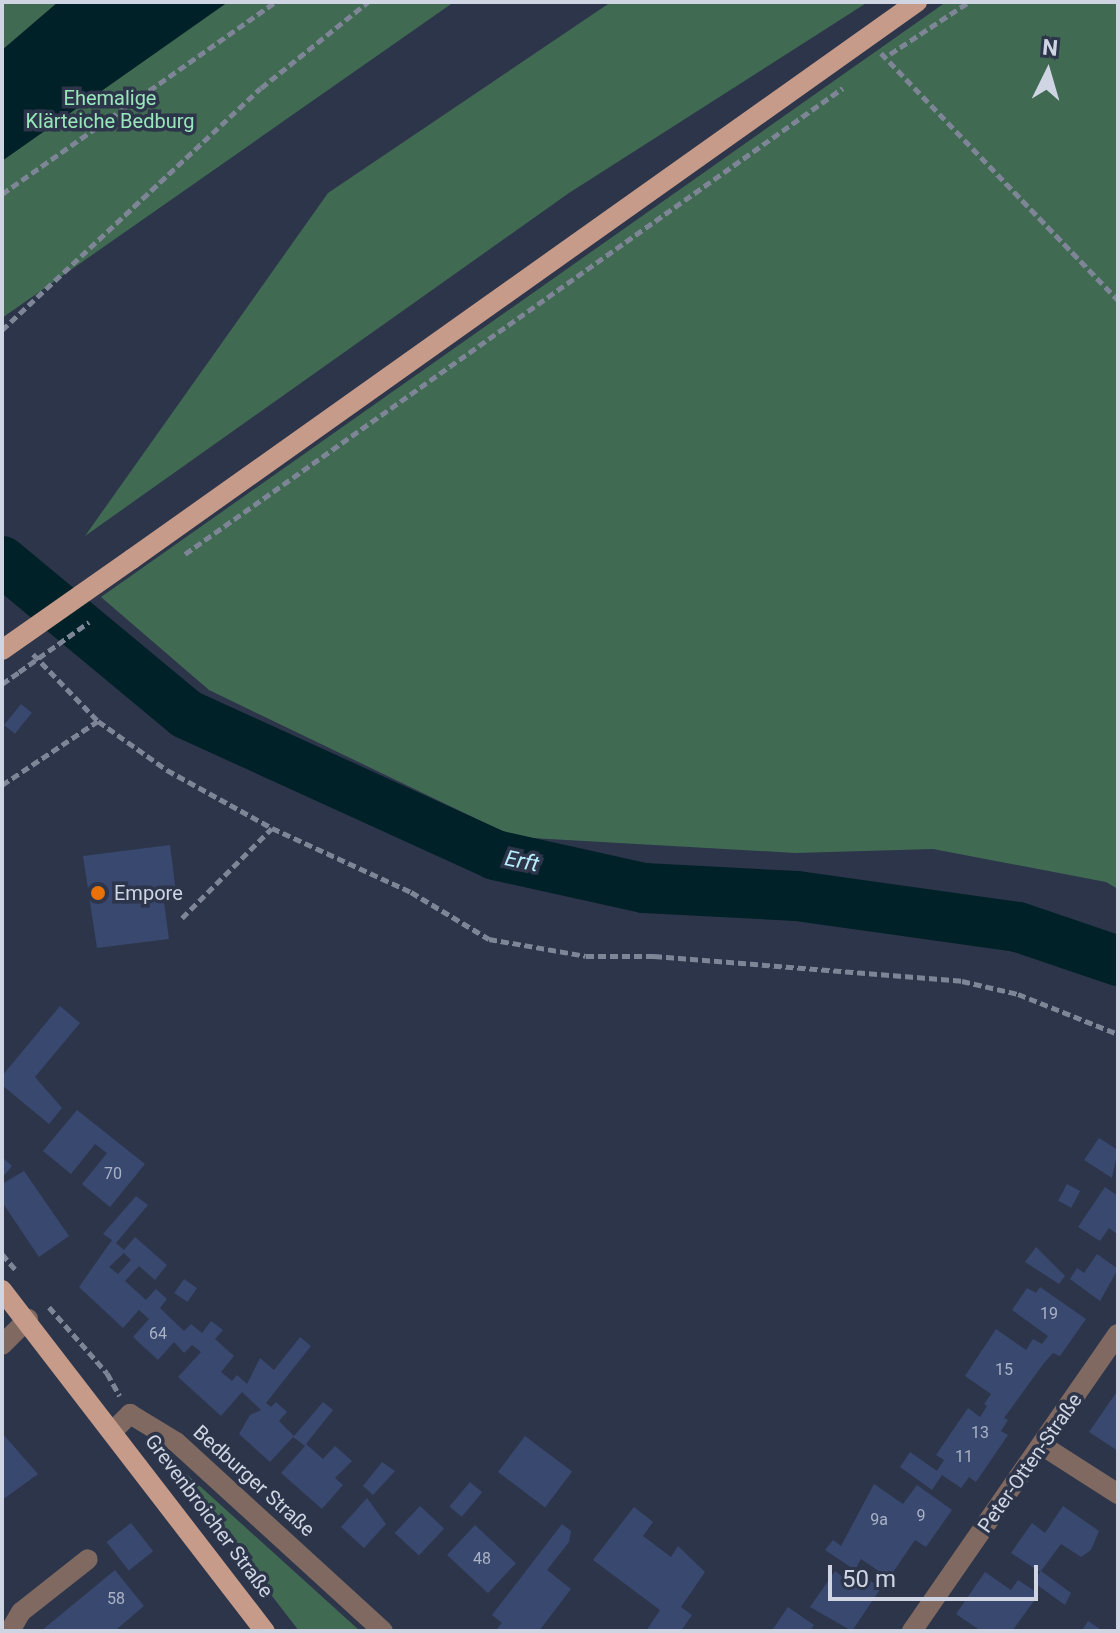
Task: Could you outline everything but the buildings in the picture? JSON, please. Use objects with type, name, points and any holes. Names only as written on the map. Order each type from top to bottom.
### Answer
[{"type":"main road","points":[[2,650],[917,2]]},
{"type":"main road","points":[[2,1290],[114,1430]]},
{"type":"main road","name":"Grevenbroicher Straße","points":[[114,1430],[265,1631]]},
{"type":"street","points":[[2,1345],[28,1319]]},
{"type":"street","name":"Peter-Otten-Straße","points":[[913,1631],[1118,1334]]},
{"type":"street","name":"Bedburger Straße","points":[[114,1430],[130,1414],[176,1442],[383,1631]]},
{"type":"street","points":[[1043,1446],[1118,1494]]},
{"type":"street","points":[[10,1631],[21,1612],[88,1559]]},
{"type":"path","points":[[2,194],[275,2]]},
{"type":"path","points":[[2,330],[261,88],[368,2]]},
{"type":"path","points":[[872,66],[969,2]]},
{"type":"path","points":[[868,37],[1118,300]]},
{"type":"path","points":[[177,560],[377,423],[847,85]]},
{"type":"path","points":[[2,684],[91,620]]},
{"type":"path","points":[[45,663],[98,721],[167,770],[272,828],[411,892],[489,939],[515,947],[962,981],[1018,994],[1118,1034]]},
{"type":"path","points":[[2,785],[98,721]]},
{"type":"path","points":[[182,918],[272,828]]},
{"type":"green space","name":"Ehemalige Klärteiche Bedburg","points":[[2,2],[454,2],[2,318]]},
{"type":"green space","points":[[611,2],[868,2],[569,193],[85,536],[328,193]]},
{"type":"green space","points":[[946,2],[1118,2],[1118,889],[1106,882],[933,849],[795,853],[514,837],[209,690],[101,597]]},
{"type":"green space","points":[[160,1450],[360,1631],[299,1631]]},
{"type":"shaded area","points":[[58,2],[228,2],[2,161],[2,50]]},
{"type":"waterway","name":"Erft","points":[[2,561],[186,714],[495,855],[644,888],[797,896],[1018,927],[1118,961]]},
{"type":"place","name":"Empore","points":[[98,893]]}]
